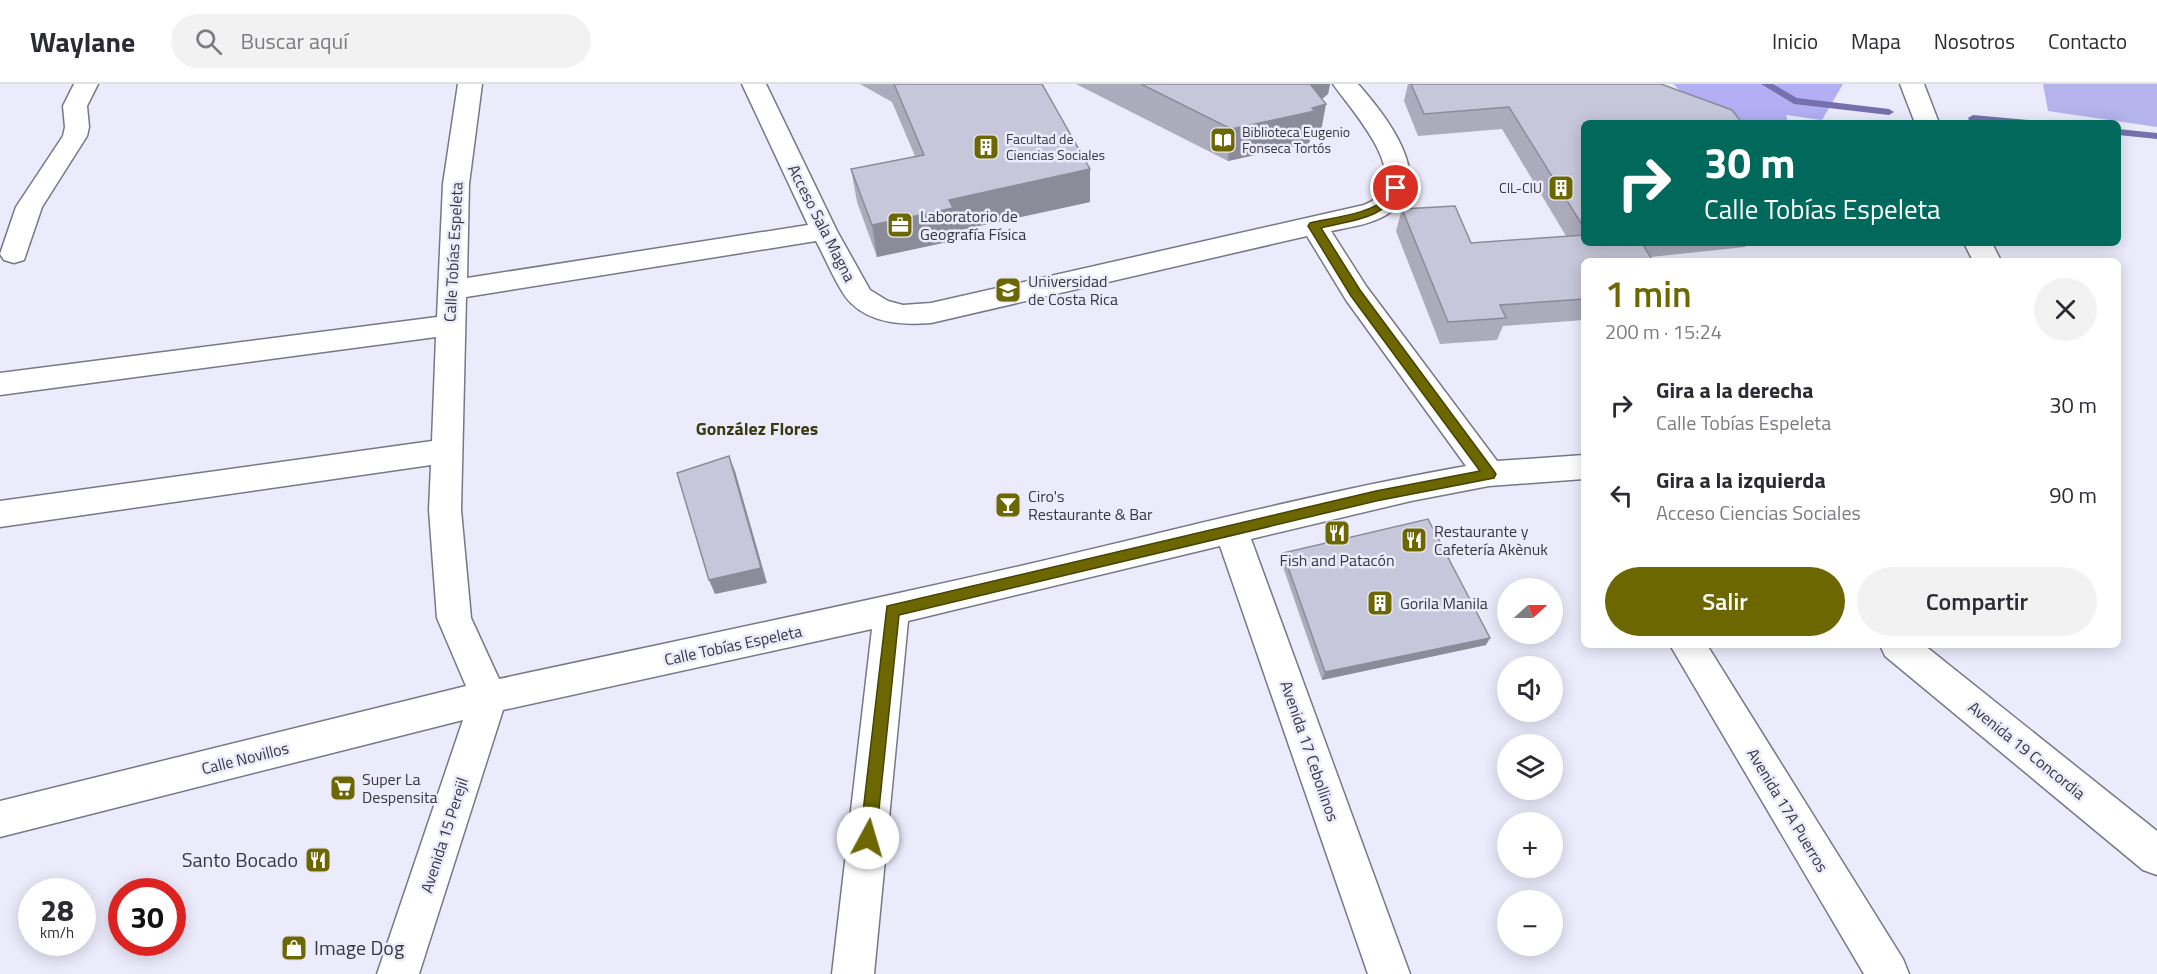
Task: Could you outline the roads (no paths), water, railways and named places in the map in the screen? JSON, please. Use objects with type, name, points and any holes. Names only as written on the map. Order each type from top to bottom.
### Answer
[{"type":"street","points":[[14,254],[29,207],[75,136],[77,127],[75,106],[86,84]]},
{"type":"street","name":"Calle Tobías Espeleta","points":[[470,84],[456,184],[445,510],[454,618],[489,697],[892,610],[1411,488],[1489,474],[1581,469]]},
{"type":"street","name":"Acceso Sala Magna","points":[[754,84],[824,231],[860,296],[879,309],[903,315],[931,313],[1314,226],[1364,214],[1378,208],[1390,200],[1396,188],[1396,171],[1390,148],[1376,122],[1345,84]]},
{"type":"street","points":[[1912,84],[1926,120]]},
{"type":"street","points":[[1314,226],[1356,293],[1489,474]]},
{"type":"street","points":[[451,290],[824,231]]},
{"type":"street","points":[[0,384],[450,325]]},
{"type":"street","points":[[0,514],[446,451]]},
{"type":"street","name":"Avenida 17 Cebollinos","points":[[1232,529],[1389,974]]},
{"type":"street","points":[[853,974],[892,610]]},
{"type":"street","name":"Avenida 17A Puerros","points":[[1690,648],[1888,974]]},
{"type":"street","name":"Avenida 19 Concordia","points":[[1902,648],[2157,856]]},
{"type":"street","name":"Calle Novillos","points":[[0,819],[489,697]]},
{"type":"street","name":"Avenida 15 Perejil","points":[[398,974],[489,697]]},
{"type":"waterway","points":[[1766,84],[1794,101],[1889,112]]},
{"type":"waterway","points":[[1973,118],[1995,120]]},
{"type":"waterway","points":[[2121,132],[2157,136]]},
{"type":"place","name":"Biblioteca Eugenio Fonseca Tortós","points":[[1223,140]]},
{"type":"place","name":"Facultad de Ciencias Sociales","points":[[986,147]]},
{"type":"place","name":"CIL-CIU","points":[[1561,188]]},
{"type":"place","name":"Laboratorio de Geografía Física","points":[[900,225]]},
{"type":"place","name":"Universidad de Costa Rica","points":[[1008,290]]},
{"type":"place","name":"Ciro's Restaurante & Bar","points":[[1008,505]]},
{"type":"place","name":"Fish and Patacón","points":[[1337,533]]},
{"type":"place","name":"Restaurante y Cafetería Akènuk","points":[[1414,540]]},
{"type":"place","name":"Gorila Manila","points":[[1380,603]]},
{"type":"place","name":"Super La Despensita","points":[[343,788]]},
{"type":"place","name":"Santo Bocado","points":[[318,860]]},
{"type":"place","name":"Image Dog","points":[[294,948]]},
{"type":"district","name":"González Flores","points":[[757,429]]}]
